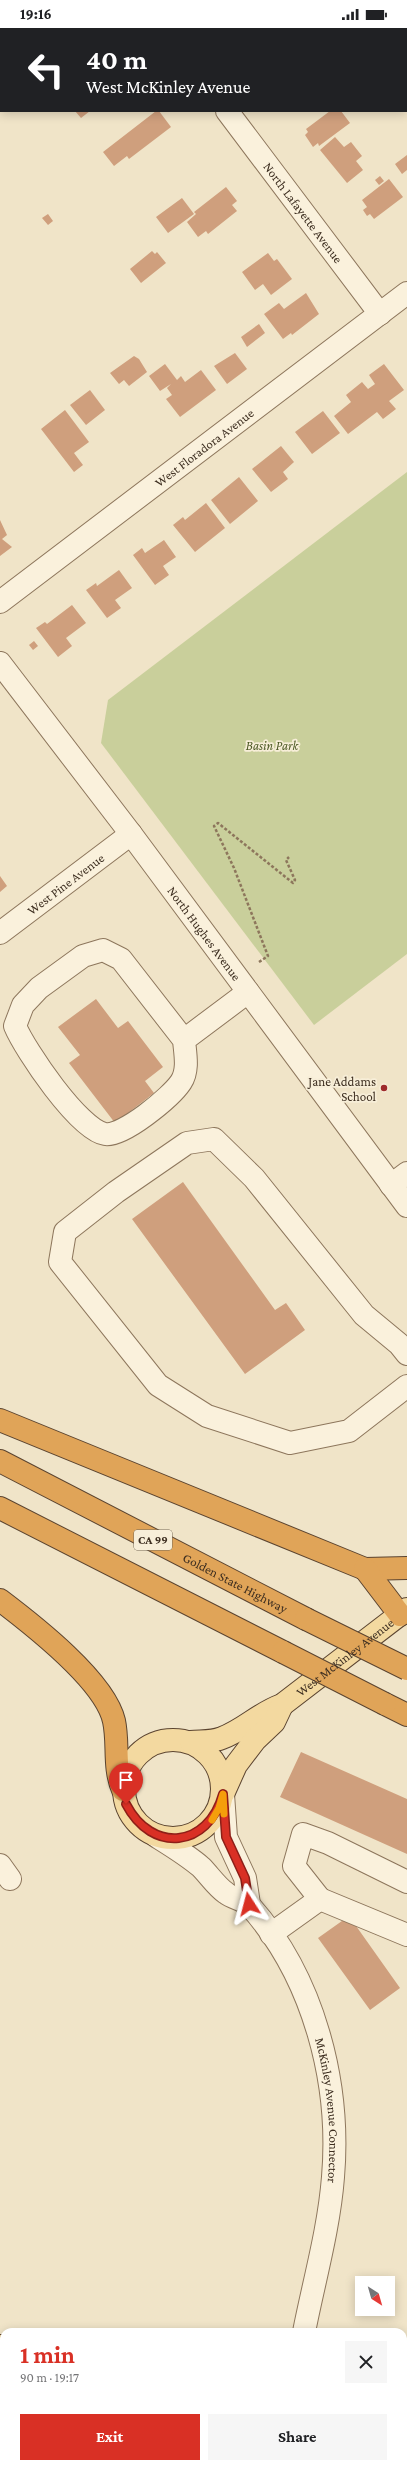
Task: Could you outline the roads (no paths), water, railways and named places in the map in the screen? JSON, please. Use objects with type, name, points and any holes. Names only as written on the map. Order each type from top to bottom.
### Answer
[{"type":"highway","points":[[0,1420],[365,1569],[407,1568]]},
{"type":"highway","name":"Golden State Highway","points":[[0,1461],[306,1619],[407,1669]]},
{"type":"highway","points":[[0,1508],[407,1715]]},
{"type":"highway","points":[[365,1569],[404,1612]]},
{"type":"highway","points":[[0,1600],[44,1636],[94,1683],[103,1696],[114,1720],[117,1776],[123,1790]]},
{"type":"main road","name":"West McKinley Avenue","points":[[282,1705],[274,1722],[255,1740],[236,1765],[215,1815],[200,1831],[186,1837],[171,1839],[156,1836],[143,1829],[133,1818],[126,1804],[123,1790],[126,1774],[133,1759],[145,1748],[159,1741],[176,1739],[191,1742],[221,1739],[240,1729],[265,1711],[282,1705],[404,1612]]},
{"type":"main road","name":"West McKinley Avenue","points":[[191,1742],[205,1751],[216,1763],[222,1778],[223,1794]]},
{"type":"street","name":"North Lafayette Avenue","points":[[227,112],[380,314]]},
{"type":"street","name":"West Floradora Avenue","points":[[0,602],[407,293]]},
{"type":"street","name":"North Hughes Avenue","points":[[0,663],[131,834],[248,992],[399,1179],[407,1206]]},
{"type":"street","name":"West Pine Avenue","points":[[0,933],[131,834]]},
{"type":"street","points":[[103,950],[121,959],[184,1040],[186,1061],[182,1081],[165,1099],[125,1129],[105,1134],[87,1126],[72,1110],[22,1044],[15,1026],[23,1005],[39,988],[83,956],[103,950]]},
{"type":"street","points":[[184,1040],[248,992]]},
{"type":"street","points":[[407,1354],[399,1344],[364,1316],[254,1178],[214,1139],[187,1143],[116,1192],[65,1232],[60,1262],[158,1385],[207,1416],[290,1443],[349,1431],[407,1386]]},
{"type":"street","name":"McKinley Avenue Connector","points":[[223,1794],[226,1837],[245,1878],[249,1904],[271,1934],[296,1978],[318,2030],[326,2063],[334,2113],[333,2178],[305,2328]]},
{"type":"street","points":[[407,1882],[328,1843],[303,1834],[294,1866],[320,1899],[407,1935]]},
{"type":"street","name":"McKinley Avenue Connector","points":[[156,1836],[188,1856],[226,1893],[249,1904]]},
{"type":"street","points":[[271,1934],[320,1899]]},
{"type":"place","name":"Jane Addams School","points":[[384,1088]]},
{"type":"park label","name":"Basin Park","points":[[272,745]]}]
